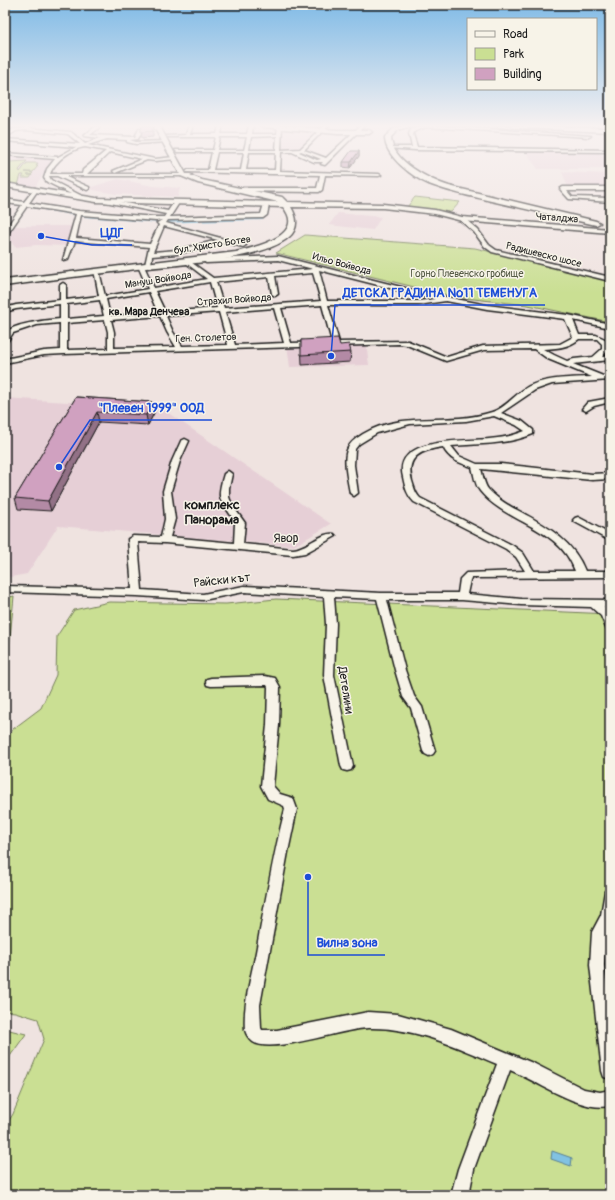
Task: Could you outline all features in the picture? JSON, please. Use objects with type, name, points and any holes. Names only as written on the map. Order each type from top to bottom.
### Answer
[{"type":"street","points":[[49,181],[81,197]]},
{"type":"street","points":[[71,181],[87,188]]},
{"type":"street","points":[[198,181],[272,197],[278,199],[285,205]]},
{"type":"street","points":[[240,190],[319,190],[321,181]]},
{"type":"street","points":[[429,181],[437,185],[610,225]]},
{"type":"street","name":"Чаталджа","points":[[5,185],[169,213]]},
{"type":"street","points":[[610,189],[563,189],[570,198],[610,200]]},
{"type":"street","points":[[5,234],[35,190]]},
{"type":"street","points":[[5,204],[79,215],[164,222],[263,216],[266,205],[275,201],[272,197]]},
{"type":"street","name":"Чаталджа","points":[[96,200],[402,208],[435,212],[462,219],[610,231]]},
{"type":"street","points":[[5,201],[24,206]]},
{"type":"street","points":[[176,203],[164,222],[144,265],[162,314],[170,332],[180,348]]},
{"type":"street","name":"бул. Христо Ботев","points":[[5,283],[186,261],[247,251],[265,246],[283,238],[289,232],[294,223],[292,215],[285,205]]},
{"type":"street","points":[[65,258],[73,239],[79,215]]},
{"type":"street","name":"Радишевско шосе","points":[[462,219],[476,231],[487,246],[494,251],[610,279]]},
{"type":"street","points":[[164,222],[243,245]]},
{"type":"street","points":[[73,239],[152,246]]},
{"type":"street","points":[[149,254],[177,252],[225,240]]},
{"type":"street","name":"Ильо Войвода","points":[[186,261],[278,258],[316,269],[425,295],[487,307],[568,317],[610,326]]},
{"type":"street","points":[[186,261],[212,280],[232,346]]},
{"type":"street","points":[[316,269],[336,343]]},
{"type":"street","name":"Мануш Войвода","points":[[5,310],[16,307],[102,298],[212,280],[316,269]]},
{"type":"street","points":[[96,271],[111,332],[111,350]]},
{"type":"street","points":[[272,274],[275,294]]},
{"type":"street","points":[[63,285],[64,352]]},
{"type":"street","name":"Страхил Войвода","points":[[5,341],[11,332],[21,327],[36,323],[324,303],[418,303],[447,299]]},
{"type":"street","points":[[277,306],[288,344]]},
{"type":"street","points":[[568,317],[577,336]]},
{"type":"street","points":[[535,346],[561,346],[571,342],[577,336],[596,336],[605,342],[606,349],[595,359]]},
{"type":"street","name":"Ген. Столетов","points":[[5,361],[44,353],[64,352],[288,344],[399,342],[408,343],[446,359],[483,348],[535,346]]},
{"type":"street","points":[[535,346],[551,358],[607,378]]},
{"type":"street","points":[[567,364],[574,361],[610,358]]},
{"type":"street","points":[[354,493],[350,465],[351,449],[356,442],[374,431],[410,422],[466,420],[495,414],[532,388],[550,382],[607,378]]},
{"type":"street","points":[[586,409],[591,404],[610,400]]},
{"type":"street","points":[[495,414],[518,423],[530,432],[524,436],[510,438],[429,446],[413,455],[408,462],[406,469],[411,494],[417,500],[509,547],[520,555],[530,574]]},
{"type":"street","points":[[165,540],[170,519],[167,491],[176,461],[185,441]]},
{"type":"street","points":[[446,444],[449,451],[456,458],[476,466],[501,467],[592,477],[610,476]]},
{"type":"street","points":[[476,466],[483,489],[502,505],[543,528],[567,548],[577,563],[580,574]]},
{"type":"street","points":[[228,474],[223,497],[226,505],[240,523],[238,546]]},
{"type":"street","points":[[578,520],[610,538]]},
{"type":"street","name":"Явор","points":[[137,592],[133,539],[165,540],[238,546],[246,548],[302,551],[331,536]]},
{"type":"street","points":[[462,597],[465,579],[469,575],[610,574]]},
{"type":"street","name":"Райски кът","points":[[5,589],[137,592],[202,597],[244,589],[381,596],[462,597],[521,602],[610,604]]},
{"type":"street","name":"Детелини","points":[[329,593],[331,624],[328,675],[347,766]]},
{"type":"street","points":[[381,596],[400,670],[409,697],[416,707],[429,751]]},
{"type":"street","points":[[594,604],[605,614],[610,625]]},
{"type":"street","points":[[211,682],[265,680],[271,682],[274,687],[273,725],[267,786],[270,794],[279,800],[289,802],[292,808],[281,852],[255,998],[253,1031],[259,1037],[277,1038],[368,1020],[398,1022],[451,1037],[506,1060],[583,1097],[600,1100],[610,1098]]},
{"type":"street","points":[[610,896],[608,916],[599,932],[597,965],[610,1072]]},
{"type":"street","points":[[460,1195],[466,1169],[506,1060]]},
{"type":"shaded area","points":[[39,181],[35,187],[31,188],[5,182]]},
{"type":"shaded area","points":[[111,181],[128,181],[153,186],[180,188],[178,197],[116,194],[88,188]]},
{"type":"shaded area","points":[[566,181],[610,181],[610,189],[568,187]]},
{"type":"shaded area","points":[[338,213],[381,217],[373,230],[329,225]]},
{"type":"shaded area","points":[[11,226],[77,226],[70,246],[36,245],[15,247],[5,234]]},
{"type":"shaded area","points":[[366,343],[369,365],[290,367],[287,345]]},
{"type":"shaded area","points":[[5,398],[161,408],[331,524],[294,546],[58,526],[27,574],[5,578]]},
{"type":"green space","points":[[5,181],[19,181],[18,185]]},
{"type":"green space","points":[[415,197],[460,202],[451,212],[407,207]]},
{"type":"green space","name":"Горно Плевенско гробище","points":[[305,235],[475,248],[610,280],[610,322],[528,305],[455,297],[276,253]]},
{"type":"green space","points":[[14,596],[9,649],[5,649],[5,598]]},
{"type":"green space","points":[[276,599],[610,614],[610,1195],[5,1195],[5,1127],[13,1114],[44,1039],[38,1019],[15,1012],[5,1011],[5,743],[13,729],[41,708],[56,675],[57,636],[74,610],[109,602],[226,604]]},
{"type":"green space","points":[[5,1029],[26,1034],[5,1063]]},
{"type":"water","points":[[552,1151],[572,1158],[571,1166],[551,1159]]},
{"type":"building","points":[[338,338],[340,345],[349,344],[351,352],[301,355],[301,340]]},
{"type":"building","points":[[76,397],[152,402],[146,415],[97,412],[48,501],[15,498]]},
{"type":"waterway","points":[[5,202],[83,216],[159,222],[262,219]]},
{"type":"place","name":"ЦДГ","points":[[41,236]]},
{"type":"place","name":"ДЕТСКА ГРАДИНА №11 ТЕМЕНУГА","points":[[331,356]]},
{"type":"place","name":"\"Плевен 1999\" ООД","points":[[59,467]]},
{"type":"place","name":"Вилна зона","points":[[308,877]]},
{"type":"district","name":"кв. Мара Денчева","points":[[149,311]]},
{"type":"district","name":"комплекс Панорама","points":[[212,512]]}]
